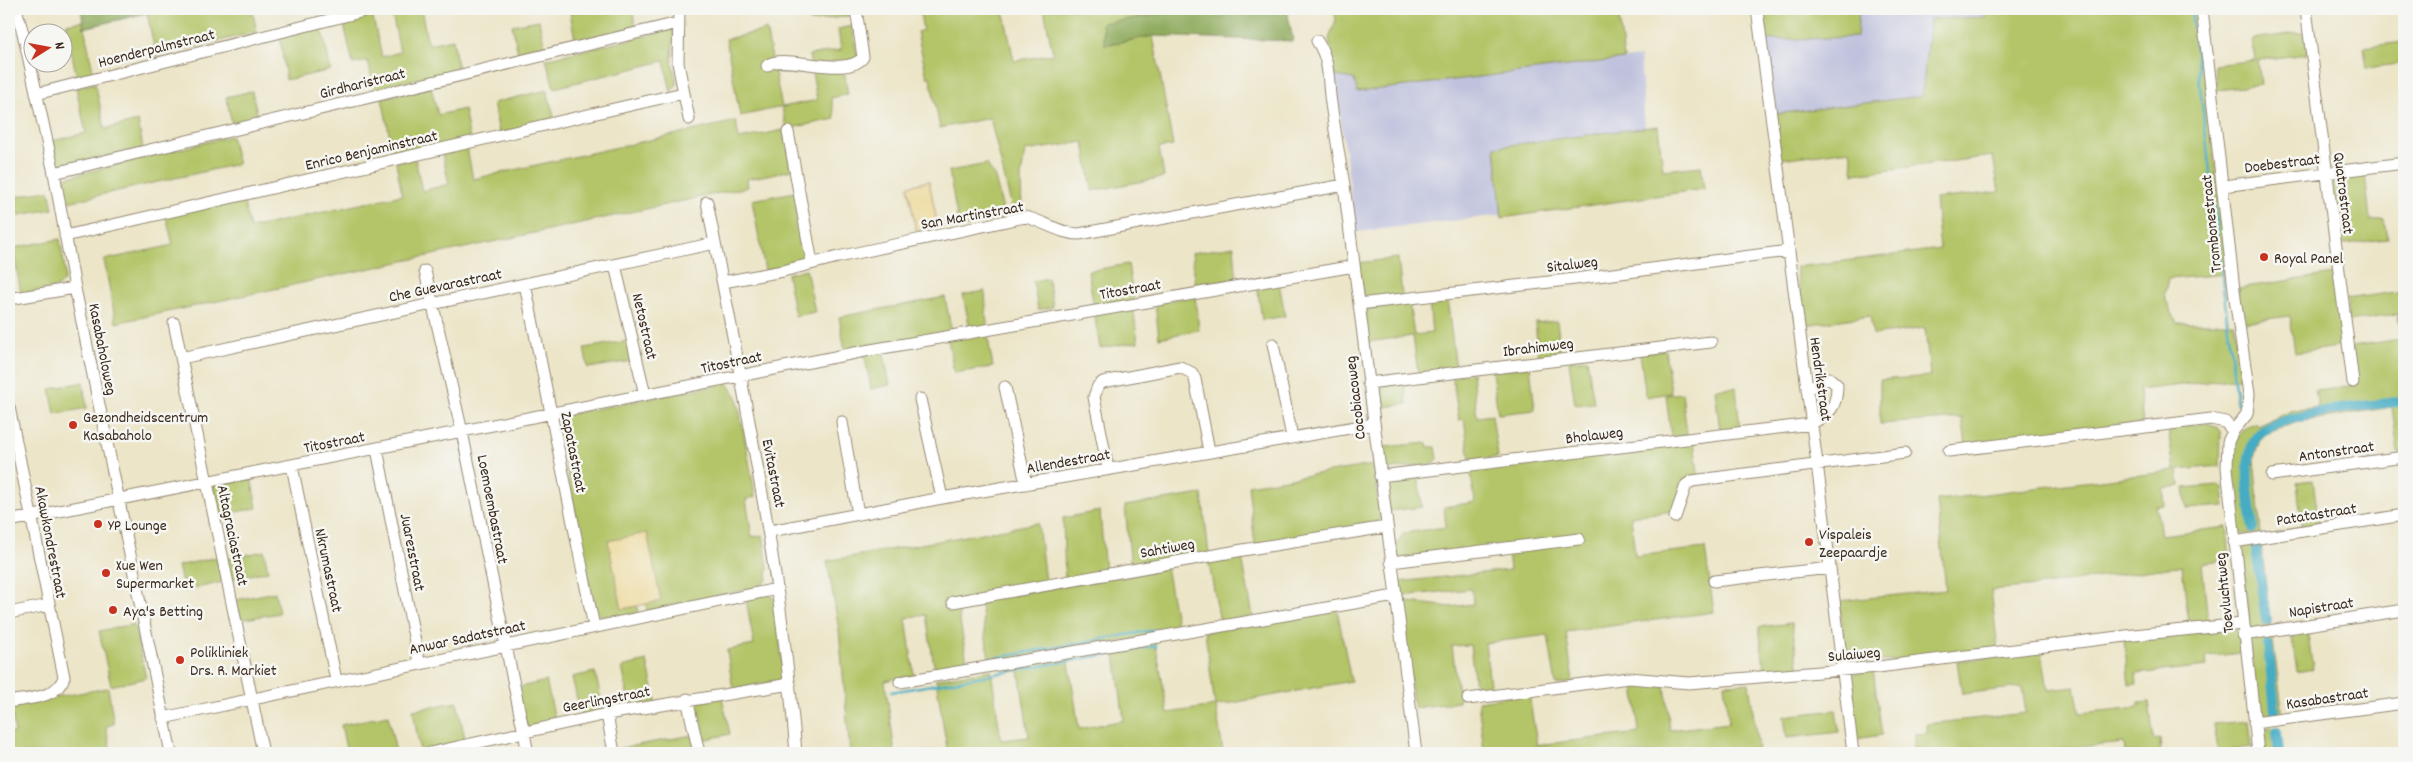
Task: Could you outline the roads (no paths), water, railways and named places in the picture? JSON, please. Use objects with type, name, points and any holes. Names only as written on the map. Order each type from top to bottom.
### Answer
[{"type":"street","name":"Hoenderpalmstraat","points":[[36,94],[372,9]]},
{"type":"street","points":[[679,9],[678,63],[689,119]]},
{"type":"street","points":[[767,66],[770,62],[778,60],[815,66],[857,63],[863,57],[856,9]]},
{"type":"street","name":"Hendrikstraat","points":[[1757,9],[1853,753]]},
{"type":"street","name":"Trombonestraat","points":[[2202,9],[2235,298],[2248,394],[2247,414],[2233,431]]},
{"type":"street","name":"Quatrostraat","points":[[2306,9],[2325,173],[2353,382]]},
{"type":"street","name":"Kasabaholoweg","points":[[14,15],[24,33],[54,173],[75,288],[171,753]]},
{"type":"street","name":"Girdharistraat","points":[[54,173],[678,22]]},
{"type":"street","name":"Cocobiacoweg","points":[[1317,41],[1326,56],[1328,64],[1330,95],[1344,185],[1416,753]]},
{"type":"street","name":"Enrico Benjaminstraat","points":[[65,236],[684,93]]},
{"type":"street","points":[[788,132],[812,263]]},
{"type":"street","name":"Doebestraat","points":[[2223,186],[2404,163]]},
{"type":"street","name":"San Martinstraat","points":[[723,282],[783,271],[1025,217],[1040,220],[1069,234],[1079,234],[1344,185]]},
{"type":"street","name":"Evitastraat","points":[[707,202],[770,531],[790,684],[796,753]]},
{"type":"street","name":"Che Guevarastraat","points":[[181,358],[715,242]]},
{"type":"street","name":"Sitalweg","points":[[1359,304],[1575,279],[1788,251]]},
{"type":"street","name":"Netostraat","points":[[615,265],[646,395]]},
{"type":"street","name":"Titostraat","points":[[9,521],[865,351],[1354,266]]},
{"type":"street","name":"Loemoembastraat","points":[[425,271],[462,432],[504,645],[528,753]]},
{"type":"street","name":"Zapatastraat","points":[[525,284],[594,627]]},
{"type":"street","points":[[9,299],[75,288]]},
{"type":"street","name":"Altagraciastraat","points":[[174,322],[263,753]]},
{"type":"street","name":"Ibrahimweg","points":[[1368,383],[1712,342]]},
{"type":"street","points":[[1273,344],[1292,437]]},
{"type":"street","points":[[1108,469],[1094,397],[1098,386],[1103,382],[1180,367],[1192,373],[1195,379],[1209,451]]},
{"type":"street","points":[[1807,389],[1829,378],[1837,385],[1836,399],[1831,410],[1827,415],[1811,424]]},
{"type":"street","points":[[1004,388],[1026,484]]},
{"type":"street","points":[[920,399],[942,498]]},
{"type":"street","name":"Akawkondrestraat","points":[[9,702],[49,694],[58,690],[62,683],[63,669],[10,415]]},
{"type":"street","points":[[1949,451],[2211,419],[2225,422],[2233,431]]},
{"type":"street","points":[[842,422],[858,514]]},
{"type":"street","name":"Allendestraat","points":[[770,531],[942,498],[1373,424]]},
{"type":"street","name":"Bholaweg","points":[[1380,476],[1811,424]]},
{"type":"street","name":"Toevluchtweg","points":[[2233,431],[2228,442],[2227,468],[2243,629],[2258,753]]},
{"type":"street","name":"Juarezstraat","points":[[377,448],[419,662]]},
{"type":"street","points":[[1675,517],[1686,485],[1690,482],[1905,453]]},
{"type":"street","name":"Antonstraat","points":[[2272,476],[2404,457]]},
{"type":"street","name":"Nkrumastraat","points":[[292,466],[336,680]]},
{"type":"street","name":"Patatastraat","points":[[2234,542],[2404,515]]},
{"type":"street","name":"Sahtiweg","points":[[953,602],[1244,550],[1386,527]]},
{"type":"street","points":[[1391,562],[1579,539]]},
{"type":"street","points":[[1714,581],[1830,568]]},
{"type":"street","name":"Anwar Sadatstraat","points":[[163,718],[419,662],[777,589]]},
{"type":"street","points":[[900,682],[1395,596]]},
{"type":"street","points":[[9,613],[49,605]]},
{"type":"street","name":"Napistraat","points":[[2243,629],[2404,610]]},
{"type":"street","name":"Sulaiweg","points":[[1468,699],[1629,678],[1689,683],[1842,670],[2243,629]]},
{"type":"street","name":"Geerlingstraat","points":[[438,752],[607,714],[687,699],[790,684]]},
{"type":"street","points":[[687,699],[699,753]]},
{"type":"street","name":"Kasabastraat","points":[[2254,723],[2404,703]]},
{"type":"street","points":[[607,714],[614,753]]},
{"type":"waterway","points":[[2191,9],[2237,405]]},
{"type":"waterway","points":[[2253,528],[2248,484],[2248,462],[2254,441],[2262,431],[2298,417],[2346,408],[2404,401]]},
{"type":"waterway","points":[[2256,548],[2266,621]]},
{"type":"waterway","points":[[954,665],[1155,630]]},
{"type":"waterway","points":[[2268,645],[2275,711]]},
{"type":"waterway","points":[[891,692],[1156,646]]},
{"type":"waterway","points":[[2277,732],[2279,753]]},
{"type":"place","name":"Royal Panel","points":[[2264,257]]},
{"type":"place","name":"Gezondheidscentrum Kasabaholo","points":[[73,425]]},
{"type":"place","name":"YP Lounge","points":[[98,524]]},
{"type":"place","name":"Vispaleis Zeepaardje","points":[[1809,542]]},
{"type":"place","name":"Xue Wen Supermarket","points":[[106,573]]},
{"type":"place","name":"Aya's Betting","points":[[113,610]]},
{"type":"place","name":"Polikliniek Drs. R. Markiet","points":[[180,660]]}]
